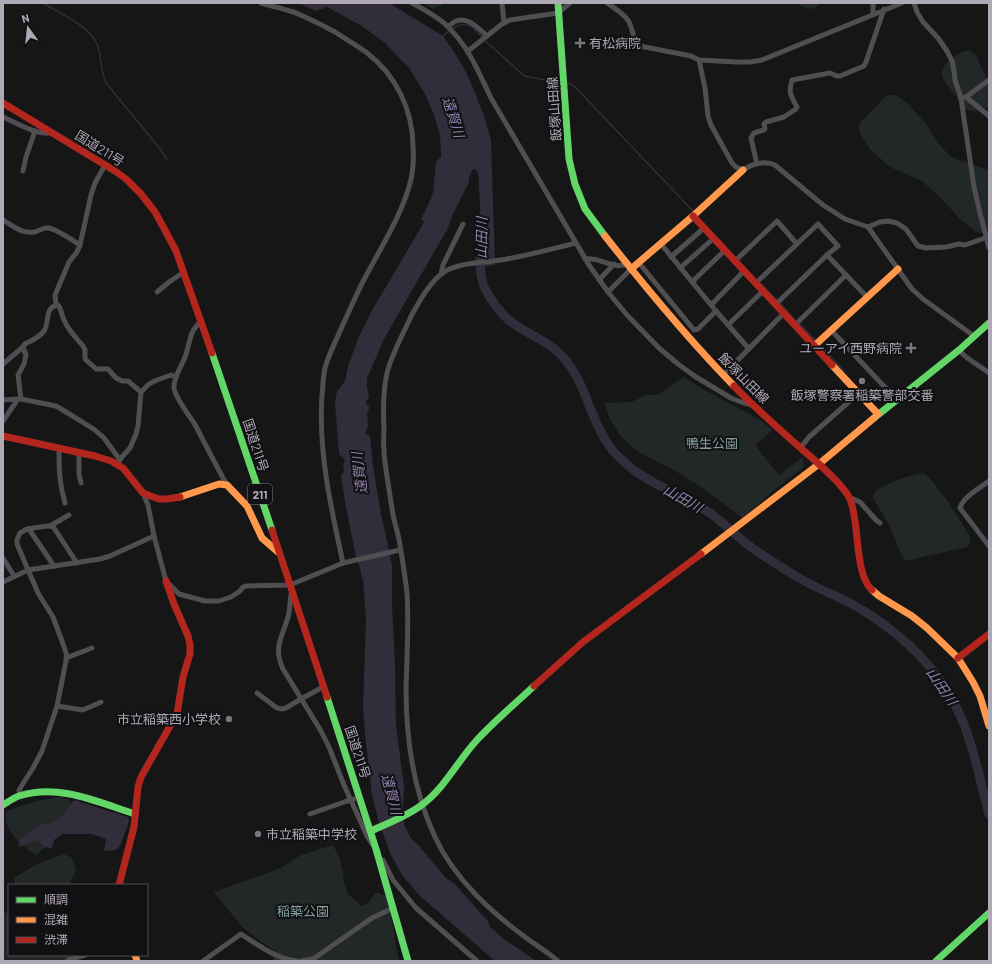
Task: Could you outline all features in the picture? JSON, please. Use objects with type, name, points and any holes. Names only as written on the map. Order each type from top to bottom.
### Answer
[{"type":"main road","name":"飯塚山田線","points":[[558,3],[570,160],[575,184],[585,209],[629,267],[723,375],[752,405],[801,447],[844,489],[853,507],[861,567],[865,581],[870,590],[912,616],[927,628],[958,658],[980,696],[989,726]]},
{"type":"main road","name":"国道211号","points":[[3,103],[126,179],[152,208],[170,238],[184,272],[226,393],[323,687],[357,798],[373,831],[376,849],[408,961]]},
{"type":"main road","points":[[629,267],[639,263],[743,170]]},
{"type":"main road","points":[[693,216],[878,414]]},
{"type":"main road","points":[[814,346],[898,268]]},
{"type":"main road","points":[[373,831],[422,806],[444,783],[475,742],[489,727],[583,642],[819,464],[896,399],[959,350],[989,323]]},
{"type":"main road","points":[[3,436],[119,462],[144,493],[160,499],[175,498],[219,484],[227,485],[247,506],[262,538],[278,552]]},
{"type":"main road","points":[[119,884],[134,826],[138,787],[141,777],[177,714],[180,703],[183,677],[190,654],[188,636],[166,582]]},
{"type":"main road","points":[[958,658],[989,634]]},
{"type":"main road","points":[[3,805],[20,796],[47,792],[59,792],[69,793],[136,814]]},
{"type":"main road","points":[[936,961],[989,913]]},
{"type":"street","points":[[261,3],[292,11],[320,24],[352,42],[367,53],[384,68],[394,81],[412,124],[414,156],[409,187],[390,230],[366,276],[331,352],[325,369],[321,407],[322,450],[332,514],[345,562]]},
{"type":"street","points":[[412,3],[448,26],[468,51],[479,70],[491,98],[585,259],[608,292],[659,348],[678,364],[696,377],[731,398],[752,405]]},
{"type":"street","points":[[502,3],[504,23]]},
{"type":"street","points":[[468,51],[510,20],[558,12],[570,3]]},
{"type":"street","points":[[607,3],[628,20],[636,41],[640,46],[691,56],[699,60],[736,62],[762,60],[902,3]]},
{"type":"street","points":[[873,3],[873,14]]},
{"type":"street","points":[[914,3],[923,22],[938,38],[952,61],[955,80],[963,98],[974,187],[980,214],[988,237],[989,248]]},
{"type":"street","points":[[757,164],[751,138],[752,135],[765,130],[764,124],[766,122],[784,117],[796,109],[797,107],[790,92],[792,80],[830,73],[840,76],[864,66],[869,57],[884,10]]},
{"type":"street","points":[[448,26],[455,21],[466,20],[472,23],[485,38]]},
{"type":"street","points":[[699,60],[705,88],[708,116],[732,163],[736,167],[743,170],[757,164],[770,163],[775,165],[823,205],[845,218],[868,226],[912,288],[923,299],[974,336]]},
{"type":"street","points":[[963,98],[989,80]]},
{"type":"street","points":[[963,98],[989,116]]},
{"type":"street","points":[[3,117],[35,131],[46,133],[52,132]]},
{"type":"street","points":[[23,170],[35,131]]},
{"type":"street","points":[[105,165],[95,183],[91,195],[80,245],[77,252],[69,262],[55,295],[56,305],[60,307],[63,318],[68,327],[83,346],[86,359],[96,369],[108,369],[116,378],[122,381],[128,381],[141,392]]},
{"type":"street","points":[[3,220],[20,231],[29,233],[49,228],[80,245]]},
{"type":"street","points":[[868,226],[888,221],[896,223],[906,229],[918,246],[926,248],[946,247],[959,244],[965,245],[988,237]]},
{"type":"street","points":[[735,261],[776,222],[798,244]]},
{"type":"street","points":[[441,274],[443,266],[463,224]]},
{"type":"street","points":[[756,283],[818,224],[838,246],[776,304]]},
{"type":"street","points":[[671,257],[704,228]]},
{"type":"street","points":[[680,268],[714,238]]},
{"type":"street","points":[[558,961],[491,910],[462,879],[449,862],[435,838],[422,806],[414,775],[408,738],[406,689],[408,624],[407,592],[399,550],[399,538],[392,509],[384,452],[383,404],[387,373],[396,347],[421,299],[433,282],[441,274],[458,266],[502,260],[576,243]]},
{"type":"street","points":[[661,244],[749,349]]},
{"type":"street","points":[[692,282],[725,250]]},
{"type":"street","points":[[827,255],[867,297]]},
{"type":"street","points":[[585,259],[590,258],[629,267],[608,292]]},
{"type":"street","points":[[639,263],[694,330],[698,329],[716,311]]},
{"type":"street","points":[[599,280],[614,264]]},
{"type":"street","points":[[711,305],[744,270]]},
{"type":"street","points":[[157,292],[184,272]]},
{"type":"street","points":[[795,325],[846,275]]},
{"type":"street","points":[[728,325],[763,291]]},
{"type":"street","points":[[3,364],[25,344],[43,332],[46,328],[49,311],[56,305]]},
{"type":"street","points":[[723,375],[784,313]]},
{"type":"street","points":[[201,321],[192,333],[185,357],[174,383],[175,392],[227,485]]},
{"type":"street","points":[[831,330],[896,399]]},
{"type":"street","points":[[3,421],[19,399],[18,375],[24,364],[26,355],[23,347]]},
{"type":"street","points":[[959,350],[989,373]]},
{"type":"street","points":[[3,400],[19,399],[56,406],[95,430],[104,438],[119,462],[130,448],[136,434],[141,392],[149,384],[157,380],[171,375],[176,377]]},
{"type":"street","points":[[801,447],[809,437],[858,393]]},
{"type":"street","points":[[59,448],[60,481],[65,503]]},
{"type":"street","points":[[79,452],[79,475],[81,483]]},
{"type":"street","points":[[989,481],[963,501],[960,508],[989,546]]},
{"type":"street","points":[[144,493],[166,582],[179,594],[205,601],[219,601],[231,597],[246,586],[290,587],[345,562],[399,550]]},
{"type":"street","points":[[849,497],[860,502],[880,523]]},
{"type":"street","points":[[20,796],[19,790],[42,751],[57,706],[67,656],[52,617],[38,593],[28,570],[17,544],[17,540],[20,533],[23,531],[50,526],[69,515]]},
{"type":"street","points":[[50,526],[54,528],[77,562]]},
{"type":"street","points":[[29,529],[54,566]]},
{"type":"street","points":[[3,582],[28,570],[100,559],[110,556],[154,536]]},
{"type":"street","points":[[3,558],[14,576]]},
{"type":"street","points":[[290,587],[288,614],[278,651],[280,663],[321,731],[367,836],[393,880],[416,908],[477,961]]},
{"type":"street","points":[[66,658],[92,648]]},
{"type":"street","points":[[257,693],[277,708],[282,709],[323,687]]},
{"type":"street","points":[[57,706],[83,710],[101,702]]},
{"type":"street","points":[[310,814],[357,798]]},
{"type":"street","points":[[301,961],[312,958],[372,918],[394,908]]},
{"type":"street","points":[[203,961],[241,934],[269,952],[284,959],[297,961]]},
{"type":"street","points":[[68,960],[82,956]]},
{"type":"green space","points":[[422,3],[444,3],[433,9]]},
{"type":"green space","points":[[797,3],[820,3],[814,8],[809,9]]},
{"type":"green space","points":[[965,51],[970,51],[976,55],[989,85],[989,107],[978,111],[971,111],[964,108],[946,83],[942,74],[942,70],[949,61]]},
{"type":"green space","points":[[896,95],[908,104],[927,125],[938,143],[950,156],[989,170],[989,234],[976,232],[959,218],[939,196],[922,181],[890,167],[870,149],[860,134],[860,123],[886,96]]},
{"type":"green space","name":"鴨生公園","points":[[684,377],[701,388],[760,420],[773,430],[755,445],[779,475],[803,457],[804,467],[775,489],[742,518],[690,480],[673,469],[649,458],[630,445],[614,426],[607,411],[604,403],[629,402],[646,395],[657,395]]},
{"type":"green space","points":[[924,473],[929,477],[949,503],[969,535],[970,543],[964,548],[908,561],[902,556],[887,521],[873,498],[874,493],[891,483]]},
{"type":"green space","points":[[61,797],[69,800],[74,808],[47,846],[36,855],[19,842],[10,830],[6,818],[7,811],[40,800]]},
{"type":"green space","name":"稲築公園","points":[[333,845],[339,857],[344,883],[348,894],[362,906],[368,903],[377,892],[382,895],[385,894],[391,916],[399,960],[273,961],[273,950],[242,927],[214,892],[281,868],[301,855]]},
{"type":"green space","points":[[64,854],[72,858],[76,870],[69,884],[15,884],[14,878],[37,864]]},
{"type":"green space","points":[[3,911],[8,914],[8,956],[69,956],[68,961],[6,961],[3,959]]},
{"type":"water","name":"遠賀川","points":[[298,3],[389,3],[443,36],[465,70],[485,119],[491,140],[495,265],[480,267],[479,179],[476,170],[473,169],[469,182],[453,214],[447,230],[385,337],[367,377],[369,398],[366,401],[366,404],[369,406],[369,409],[367,412],[368,427],[366,432],[370,436],[381,515],[392,565],[396,725],[404,787],[404,824],[410,837],[446,878],[454,883],[487,920],[490,927],[504,939],[536,961],[495,961],[420,896],[402,875],[390,853],[379,823],[372,794],[363,707],[366,619],[363,578],[361,576],[356,555],[344,494],[341,475],[344,472],[343,466],[345,460],[339,454],[335,403],[337,391],[345,381],[348,366],[358,339],[371,312],[424,222],[421,219],[433,193],[436,162],[441,157],[440,135],[434,115],[425,94],[409,68],[385,43],[362,26],[327,7],[316,11]]},
{"type":"water","points":[[74,800],[128,817],[129,822],[120,846],[116,850],[104,851],[106,839],[92,834],[62,834],[54,840],[52,848],[44,847],[38,840],[18,847],[20,839],[40,825],[52,823],[61,817]]},
{"type":"waterway","points":[[43,3],[73,20],[93,37],[99,49],[106,83],[167,159]]},
{"type":"waterway","points":[[442,37],[454,28],[464,24],[471,27],[482,37]]},
{"type":"waterway","points":[[484,40],[524,76],[562,83]]},
{"type":"waterway","points":[[566,83],[571,84],[576,88],[693,211]]},
{"type":"waterway","name":"山田川","points":[[480,256],[480,271],[482,280],[487,292],[495,304],[504,316],[519,328],[553,348],[569,364],[577,377],[603,435],[611,449],[622,460],[636,472],[649,480],[710,513],[747,544],[776,564],[811,585],[847,601],[864,611],[893,632],[920,656],[943,684],[960,715],[973,752],[989,814]]},
{"type":"waterway","points":[[760,283],[777,300]]},
{"type":"waterway","points":[[780,303],[796,321]]},
{"type":"waterway","points":[[799,323],[816,341]]},
{"type":"waterway","points":[[820,345],[844,371]]},
{"type":"traffic: fast","points":[[558,3],[569,159],[575,184],[585,209],[605,236]]},
{"type":"traffic: fast","points":[[874,418],[959,350],[989,323]]},
{"type":"traffic: fast","points":[[212,353],[272,530]]},
{"type":"traffic: fast","points":[[371,831],[411,812],[431,797],[445,782],[476,741],[534,686]]},
{"type":"traffic: fast","points":[[327,697],[376,849],[408,961]]},
{"type":"traffic: fast","points":[[3,805],[19,796],[48,792],[63,793],[92,800],[135,814]]},
{"type":"traffic: fast","points":[[936,961],[989,913]]},
{"type":"traffic: slow","points":[[631,269],[693,216],[743,170]]},
{"type":"traffic: slow","points":[[605,236],[668,313],[734,386]]},
{"type":"traffic: slow","points":[[814,346],[898,269]]},
{"type":"traffic: slow","points":[[832,365],[878,414]]},
{"type":"traffic: slow","points":[[701,554],[819,464],[874,418]]},
{"type":"traffic: slow","points":[[180,497],[219,484],[227,485],[247,506],[262,538],[278,552]]},
{"type":"traffic: slow","points":[[872,590],[879,596],[912,616],[927,628],[958,658],[980,696],[989,726]]},
{"type":"traffic: slow","points":[[135,956],[137,961]]},
{"type":"traffic: jam","points":[[3,103],[115,171],[126,179],[141,194],[155,212],[176,251],[212,353]]},
{"type":"traffic: jam","points":[[693,216],[832,365]]},
{"type":"traffic: jam","points":[[734,386],[768,419],[816,461],[847,493],[853,509],[862,572],[866,582],[872,590]]},
{"type":"traffic: jam","points":[[3,436],[95,456],[111,461],[123,468],[143,493],[159,499],[180,497]]},
{"type":"traffic: jam","points":[[272,530],[327,697]]},
{"type":"traffic: jam","points":[[534,686],[583,642],[701,554]]},
{"type":"traffic: jam","points":[[119,884],[134,827],[138,787],[141,777],[177,714],[183,677],[190,654],[188,636],[166,581]]},
{"type":"traffic: jam","points":[[958,658],[989,634]]},
{"type":"place","name":"有松病院","points":[[580,43]]},
{"type":"place","name":"ユーアイ西野病院","points":[[911,348]]},
{"type":"place","name":"飯塚警察署稲築警部交番","points":[[862,381]]},
{"type":"place","name":"市立稲築西小学校","points":[[229,719]]},
{"type":"place","name":"市立稲築中学校","points":[[258,834]]}]
